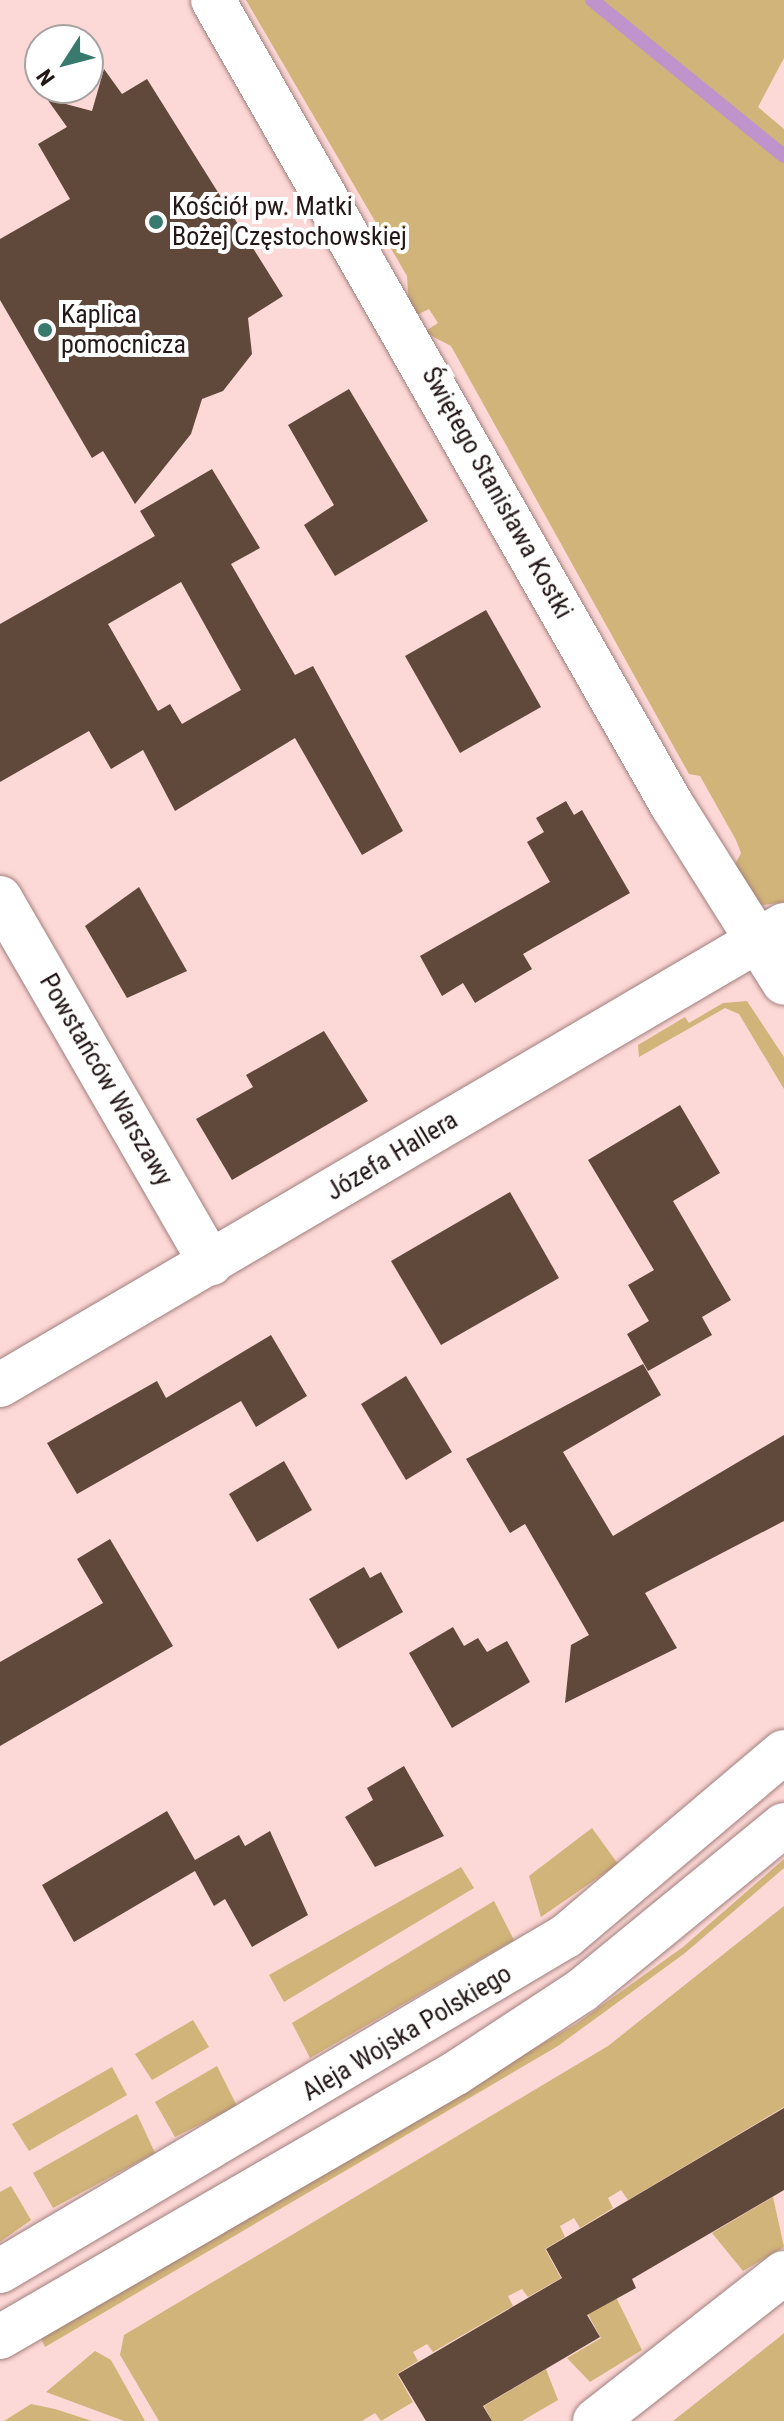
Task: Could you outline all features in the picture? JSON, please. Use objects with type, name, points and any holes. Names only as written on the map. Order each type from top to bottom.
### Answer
[{"type":"street","name":"Świętego Stanisława Kostki","points":[[213,0],[769,934],[784,983]]},
{"type":"street","name":"Powstańców Warszawy","points":[[0,898],[211,1263]]},
{"type":"street","name":"Józefa Hallera","points":[[0,1385],[769,934]]},
{"type":"street","name":"Aleja Wojska Polskiego","points":[[0,2271],[566,1936],[784,1752]]},
{"type":"street","points":[[0,2337],[468,2065],[581,1991],[784,1825]]},
{"type":"street","points":[[595,2421],[784,2273]]},
{"type":"shaded area","points":[[246,0],[784,0],[784,58],[758,107],[784,129],[784,902],[757,906],[730,874],[741,853],[736,840],[700,776],[689,774],[451,346],[424,332],[438,323],[429,309],[415,316],[409,308],[407,276]]},
{"type":"shaded area","points":[[747,1001],[784,1057],[784,1089],[739,1014],[725,1008],[639,1057],[638,1045],[685,1017],[689,1023],[723,1003]]},
{"type":"shaded area","points":[[592,1828],[618,1864],[541,1917],[529,1876]]},
{"type":"shaded area","points":[[784,1859],[784,1868],[685,1953],[558,2046],[45,2347],[40,2337],[576,2024],[683,1947]]},
{"type":"shaded area","points":[[461,1867],[474,1888],[284,2002],[269,1975]]},
{"type":"shaded area","points":[[494,1901],[514,1940],[310,2058],[292,2023]]},
{"type":"shaded area","points":[[784,1906],[784,2107],[628,2200],[621,2190],[608,2198],[613,2208],[580,2228],[574,2218],[560,2226],[565,2237],[545,2249],[561,2278],[528,2297],[522,2289],[508,2296],[513,2306],[433,2352],[427,2344],[413,2352],[418,2361],[397,2374],[413,2402],[381,2421],[375,2413],[362,2421],[159,2421],[120,2355],[124,2335],[608,2046]]},
{"type":"shaded area","points":[[193,2020],[209,2047],[152,2080],[135,2054]]},
{"type":"shaded area","points":[[217,2066],[237,2106],[175,2137],[155,2102]]},
{"type":"shaded area","points":[[112,2067],[127,2095],[29,2151],[12,2124]]},
{"type":"shaded area","points":[[137,2114],[155,2153],[53,2208],[33,2173]]},
{"type":"shaded area","points":[[11,2186],[31,2220],[0,2242],[0,2192]]},
{"type":"shaded area","points":[[773,2197],[784,2247],[743,2271],[712,2233]]},
{"type":"shaded area","points":[[613,2291],[642,2350],[590,2382],[567,2358],[601,2338],[585,2309]]},
{"type":"shaded area","points":[[784,2333],[784,2421],[673,2421],[777,2339]]},
{"type":"shaded area","points":[[95,2351],[111,2360],[145,2421],[124,2421],[46,2392]]},
{"type":"shaded area","points":[[546,2369],[558,2400],[522,2421],[492,2421],[484,2406]]},
{"type":"shaded area","points":[[31,2404],[55,2409],[92,2421],[4,2421]]},
{"type":"building","points":[[104,69],[122,94],[147,79],[283,296],[248,318],[252,354],[223,391],[202,399],[191,434],[135,504],[103,451],[92,458],[0,300],[0,239],[70,199],[38,144],[67,127],[51,104],[66,104],[92,111],[94,104],[104,104]]},
{"type":"building","points":[[349,389],[428,521],[335,576],[304,525],[334,505],[288,425]]},
{"type":"building","points":[[212,469],[260,548],[231,564],[295,675],[313,666],[403,831],[362,855],[295,738],[175,811],[143,750],[111,769],[89,731],[0,782],[0,624],[155,536],[140,511]],"holes":[[[181,582],[241,690],[182,724],[170,704],[158,711],[108,624]]]},
{"type":"building","points":[[486,610],[541,707],[460,753],[405,656]]},
{"type":"building","points":[[566,801],[574,815],[582,810],[630,893],[523,954],[532,969],[475,1003],[463,983],[442,996],[420,956],[550,882],[527,842],[544,832],[536,818]]},
{"type":"building","points":[[139,887],[187,971],[127,998],[85,926]]},
{"type":"building","points":[[324,1031],[368,1101],[232,1180],[196,1119],[253,1087],[246,1075]]},
{"type":"building","points":[[680,1105],[720,1173],[673,1201],[731,1300],[702,1317],[712,1335],[648,1371],[627,1334],[649,1321],[628,1285],[654,1270],[588,1160]]},
{"type":"building","points":[[510,1192],[559,1278],[441,1345],[391,1261]]},
{"type":"building","points":[[271,1335],[307,1396],[256,1427],[241,1401],[77,1494],[47,1443],[157,1381],[166,1398]]},
{"type":"building","points":[[643,1364],[661,1395],[563,1452],[613,1536],[784,1435],[784,1521],[645,1593],[677,1648],[565,1703],[571,1645],[589,1635],[525,1524],[510,1533],[466,1459]]},
{"type":"building","points":[[406,1376],[452,1452],[406,1480],[361,1404]]},
{"type":"building","points":[[284,1461],[312,1510],[257,1542],[229,1494]]},
{"type":"building","points":[[110,1539],[173,1646],[0,1746],[0,1662],[103,1603],[77,1559]]},
{"type":"building","points":[[364,1567],[370,1578],[381,1572],[403,1612],[338,1649],[309,1599]]},
{"type":"building","points":[[453,1627],[464,1646],[478,1638],[487,1652],[507,1641],[530,1682],[452,1728],[409,1653]]},
{"type":"building","points":[[404,1766],[444,1836],[375,1867],[345,1817],[373,1800],[367,1788]]},
{"type":"building","points":[[167,1811],[195,1860],[239,1835],[245,1846],[270,1831],[308,1915],[252,1947],[225,1899],[214,1906],[195,1871],[74,1942],[42,1885]]},
{"type":"building","points":[[784,2108],[784,2190],[632,2279],[636,2288],[587,2315],[600,2337],[483,2406],[492,2421],[426,2421],[398,2374],[562,2278],[546,2249]]},
{"type":"waterway","points":[[592,0],[784,156]]},
{"type":"place","name":"Kościół pw. Matki Bożej Częstochowskiej","points":[[156,222]]},
{"type":"place","name":"Kaplica pomocnicza","points":[[45,330]]}]
